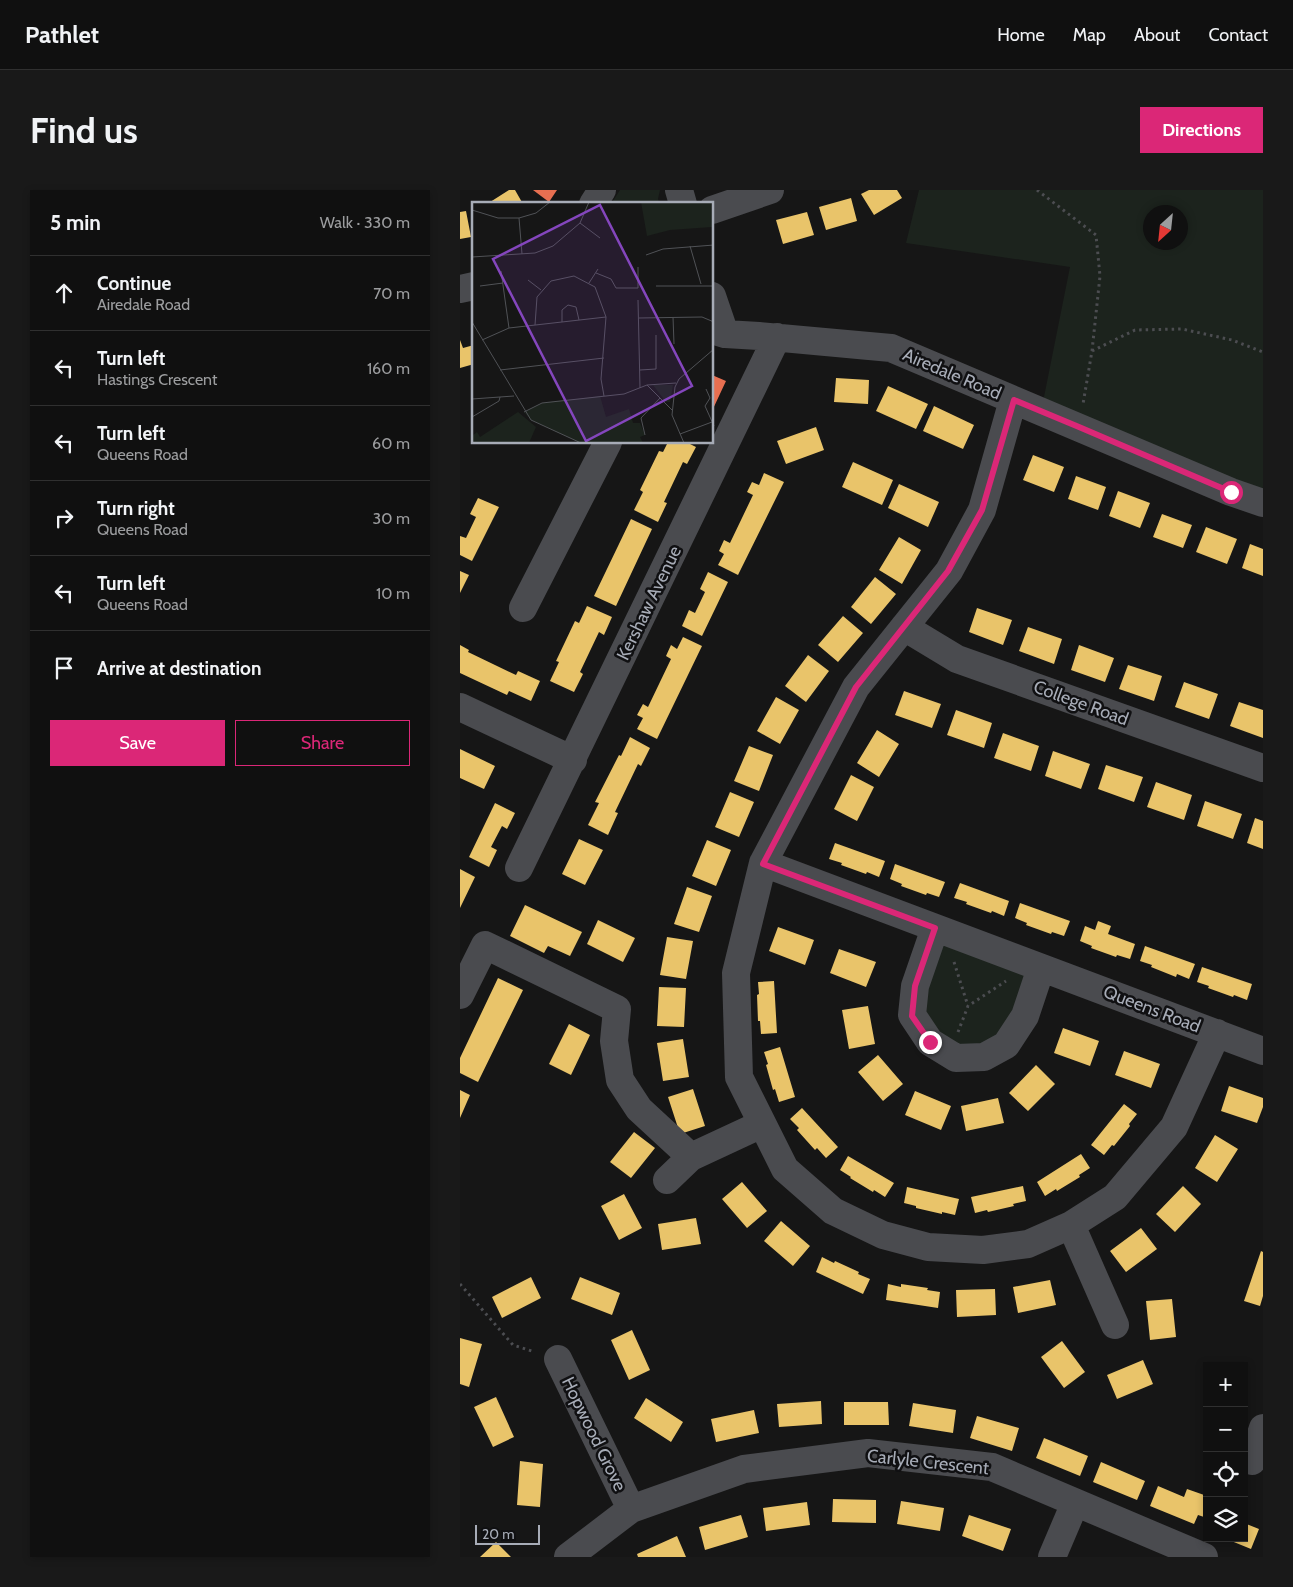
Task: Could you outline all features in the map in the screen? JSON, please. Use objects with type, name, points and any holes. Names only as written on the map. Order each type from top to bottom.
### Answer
[{"type":"street","points":[[594,202],[602,190]]},
{"type":"street","points":[[714,209],[770,190]]},
{"type":"street","points":[[714,306],[719,332]]},
{"type":"street","name":"Airedale Road","points":[[719,332],[891,348],[1231,492],[1263,503]]},
{"type":"street","name":"Kershaw Avenue","points":[[519,868],[573,760],[718,444],[777,338]]},
{"type":"street","points":[[1014,400],[982,510],[948,571],[856,687],[763,864],[736,973],[739,1077],[785,1170],[833,1211],[883,1235],[928,1247],[983,1250],[1028,1244],[1071,1224],[1115,1197],[1174,1127],[1217,1033]]},
{"type":"street","points":[[523,608],[607,444]]},
{"type":"street","name":"College Road","points":[[904,627],[957,659],[1263,768]]},
{"type":"street","points":[[460,707],[573,760]]},
{"type":"street","name":"Queens Road","points":[[763,864],[1263,1051]]},
{"type":"street","points":[[940,930],[915,986],[912,1016],[930,1042],[956,1058],[984,1057],[1006,1045],[1025,1016],[1037,966]]},
{"type":"street","points":[[460,995],[485,945],[617,1009],[614,1041],[620,1080],[638,1109],[691,1157]]},
{"type":"street","points":[[667,1180],[691,1157],[762,1124]]},
{"type":"street","points":[[1071,1224],[1115,1325]]},
{"type":"street","name":"Hopwood Grove","points":[[558,1359],[631,1509]]},
{"type":"street","points":[[1252,1461],[1263,1428]]},
{"type":"street","name":"Carlyle Crescent","points":[[568,1557],[631,1509],[744,1469],[868,1453],[992,1467],[1204,1557]]},
{"type":"street","points":[[1052,1557],[1075,1502]]},
{"type":"path","points":[[1037,190],[1096,235],[1100,276],[1092,351],[1079,427]]},
{"type":"path","points":[[1092,351],[1134,330],[1182,328],[1232,340],[1263,352]]},
{"type":"path","points":[[940,930],[968,1006]]},
{"type":"path","points":[[949,1054],[968,1006],[1037,966]]},
{"type":"path","points":[[460,1284],[513,1345],[558,1359]]},
{"type":"shaded area","points":[[620,190],[660,190],[659,202],[612,202]]},
{"type":"shaded area","points":[[919,190],[1263,190],[1263,503],[1041,412],[1070,267],[906,243]]},
{"type":"shaded area","points":[[935,928],[1041,968],[984,1057],[930,1042],[915,986]]},
{"type":"building: Homes","points":[[509,190],[515,190],[522,202],[490,202]]},
{"type":"building: Homes","points":[[869,190],[897,190],[902,198],[874,215],[861,194]]},
{"type":"building: Homes","points":[[851,198],[857,221],[826,230],[819,207]]},
{"type":"building: Homes","points":[[466,211],[471,237],[460,239],[460,212]]},
{"type":"building: Homes","points":[[807,212],[814,235],[783,244],[776,220]]},
{"type":"building: Homes","points":[[460,340],[463,348],[472,346],[472,365],[460,368]]},
{"type":"building: Homes","points":[[836,378],[869,380],[868,404],[834,402]]},
{"type":"building: Homes","points":[[888,386],[928,404],[916,429],[876,411]]},
{"type":"building: Homes","points":[[934,406],[974,425],[963,449],[923,431]]},
{"type":"building: Homes","points":[[816,427],[824,450],[786,464],[777,441]]},
{"type":"building: Homes","points":[[667,444],[690,444],[696,447],[687,464],[683,462],[664,502],[667,503],[658,522],[634,510],[643,492],[640,490],[659,451],[663,452]]},
{"type":"building: Homes","points":[[1033,455],[1064,467],[1054,492],[1023,480]]},
{"type":"building: Homes","points":[[853,462],[893,480],[882,505],[842,487]]},
{"type":"building: Homes","points":[[764,473],[784,482],[738,575],[718,565],[724,554],[719,551],[724,540],[730,543],[753,495],[747,492],[752,482],[759,485]]},
{"type":"building: Homes","points":[[1076,476],[1106,487],[1098,510],[1068,499]]},
{"type":"building: Homes","points":[[899,484],[939,502],[928,527],[888,508]]},
{"type":"building: Homes","points":[[1118,491],[1150,503],[1140,528],[1109,516]]},
{"type":"building: Homes","points":[[478,498],[499,507],[472,561],[460,555],[460,536],[466,538],[476,517],[470,514]]},
{"type":"building: Homes","points":[[1162,514],[1192,525],[1183,548],[1153,537]]},
{"type":"building: Homes","points":[[631,519],[652,529],[616,606],[594,596]]},
{"type":"building: Homes","points":[[1206,527],[1237,539],[1227,564],[1196,552]]},
{"type":"building: Homes","points":[[899,537],[921,550],[902,584],[879,570]]},
{"type":"building: Homes","points":[[1250,544],[1263,549],[1263,576],[1242,568]]},
{"type":"building: Homes","points":[[460,571],[469,575],[460,593]]},
{"type":"building: Homes","points":[[708,572],[728,582],[702,636],[682,626],[689,610],[695,613],[705,592],[700,589]]},
{"type":"building: Homes","points":[[875,577],[896,594],[871,624],[851,607]]},
{"type":"building: Homes","points":[[587,606],[612,617],[604,635],[599,632],[580,672],[583,674],[574,692],[550,681],[559,662],[556,661],[575,621],[579,623]]},
{"type":"building: Homes","points":[[977,608],[1012,620],[1003,645],[969,632]]},
{"type":"building: Homes","points":[[843,616],[863,633],[838,662],[818,645]]},
{"type":"building: Homes","points":[[1028,627],[1062,639],[1054,664],[1019,651]]},
{"type":"building: Homes","points":[[683,637],[702,646],[657,739],[637,729],[643,718],[637,715],[643,704],[648,707],[671,659],[666,656],[671,645],[677,649]]},
{"type":"building: Homes","points":[[460,645],[469,650],[468,652],[516,675],[518,671],[540,681],[531,701],[509,691],[507,695],[460,673]]},
{"type":"building: Homes","points":[[1079,645],[1114,658],[1105,682],[1071,670]]},
{"type":"building: Homes","points":[[808,655],[829,671],[806,702],[785,686]]},
{"type":"building: Homes","points":[[1128,665],[1162,676],[1154,701],[1119,689]]},
{"type":"building: Homes","points":[[1184,682],[1218,694],[1209,719],[1175,707]]},
{"type":"building: Homes","points":[[904,691],[941,704],[932,728],[895,715]]},
{"type":"building: Homes","points":[[776,697],[799,710],[780,744],[757,731]]},
{"type":"building: Homes","points":[[1239,702],[1263,710],[1263,738],[1230,726]]},
{"type":"building: Homes","points":[[956,710],[992,723],[984,748],[947,735]]},
{"type":"building: Homes","points":[[877,730],[899,744],[879,777],[857,763]]},
{"type":"building: Homes","points":[[1003,733],[1039,746],[1031,771],[994,758]]},
{"type":"building: Homes","points":[[630,737],[650,748],[641,766],[638,764],[615,812],[618,813],[608,835],[588,825],[599,803],[595,802]]},
{"type":"building: Homes","points":[[749,746],[773,755],[759,791],[734,781]]},
{"type":"building: Homes","points":[[460,749],[495,766],[484,789],[460,778]]},
{"type":"building: Homes","points":[[1053,751],[1090,764],[1081,789],[1045,776]]},
{"type":"building: Homes","points":[[1106,765],[1143,777],[1134,802],[1098,789]]},
{"type":"building: Homes","points":[[851,775],[874,787],[857,821],[834,809]]},
{"type":"building: Homes","points":[[1156,782],[1192,795],[1184,820],[1147,807]]},
{"type":"building: Homes","points":[[730,792],[754,802],[739,837],[715,827]]},
{"type":"building: Homes","points":[[1205,801],[1242,814],[1233,839],[1197,826]]},
{"type":"building: Homes","points":[[495,803],[515,813],[507,829],[502,826],[491,847],[497,850],[489,867],[469,857]]},
{"type":"building: Homes","points":[[1255,818],[1263,821],[1263,849],[1247,843]]},
{"type":"building: Homes","points":[[579,839],[603,850],[585,885],[562,874]]},
{"type":"building: Homes","points":[[707,840],[731,850],[716,886],[692,876]]},
{"type":"building: Homes","points":[[835,843],[885,861],[879,877],[841,865],[842,863],[829,859]]},
{"type":"building: Homes","points":[[895,864],[945,882],[939,897],[927,893],[926,895],[901,886],[902,884],[890,879]]},
{"type":"building: Homes","points":[[460,869],[475,877],[460,908]]},
{"type":"building: Homes","points":[[960,883],[1009,901],[1004,916],[966,904],[967,902],[954,898]]},
{"type":"building: Homes","points":[[687,887],[712,896],[699,932],[674,924]]},
{"type":"building: Homes","points":[[1020,903],[1070,921],[1064,936],[1052,932],[1051,934],[1026,925],[1027,923],[1015,918]]},
{"type":"building: Homes","points":[[525,905],[582,932],[570,956],[548,946],[544,953],[510,936]]},
{"type":"building: Homes","points":[[598,920],[635,938],[623,962],[587,944]]},
{"type":"building: Homes","points":[[1098,921],[1111,926],[1108,934],[1135,944],[1130,959],[1117,955],[1116,957],[1091,948],[1092,946],[1080,941],[1085,926],[1095,930]]},
{"type":"building: Homes","points":[[778,927],[814,940],[805,965],[769,951]]},
{"type":"building: Homes","points":[[667,937],[693,941],[686,979],[660,975]]},
{"type":"building: Homes","points":[[1145,946],[1195,964],[1189,979],[1177,974],[1176,977],[1140,961]]},
{"type":"building: Homes","points":[[839,949],[876,962],[866,987],[830,973]]},
{"type":"building: Homes","points":[[1202,967],[1252,984],[1247,1000],[1208,988],[1209,986],[1197,982]]},
{"type":"building: Homes","points":[[498,978],[523,990],[478,1082],[460,1073],[460,1058]]},
{"type":"building: Homes","points":[[774,981],[777,1033],[761,1034],[760,1021],[758,1021],[758,982]]},
{"type":"building: Homes","points":[[659,987],[686,988],[684,1027],[657,1026]]},
{"type":"building: Homes","points":[[868,1006],[875,1044],[849,1049],[842,1010]]},
{"type":"building: Homes","points":[[569,1024],[590,1035],[571,1075],[549,1064]]},
{"type":"building: Homes","points":[[1063,1028],[1099,1041],[1090,1066],[1054,1053]]},
{"type":"building: Homes","points":[[683,1039],[689,1077],[663,1081],[657,1043]]},
{"type":"building: Homes","points":[[780,1047],[795,1097],[779,1102],[775,1089],[773,1090],[764,1052]]},
{"type":"building: Homes","points":[[1124,1051],[1160,1064],[1151,1088],[1115,1075]]},
{"type":"building: Homes","points":[[878,1055],[903,1084],[883,1101],[858,1072]]},
{"type":"building: Homes","points":[[1036,1065],[1055,1084],[1028,1111],[1009,1093]]},
{"type":"building: Homes","points":[[1229,1086],[1263,1098],[1263,1107],[1257,1123],[1221,1111]]},
{"type":"building: Homes","points":[[693,1089],[705,1126],[680,1134],[668,1097]]},
{"type":"building: Homes","points":[[460,1090],[470,1095],[460,1118]]},
{"type":"building: Homes","points":[[915,1091],[951,1106],[941,1130],[905,1115]]},
{"type":"building: Homes","points":[[998,1098],[1004,1123],[966,1131],[961,1106]]},
{"type":"building: Homes","points":[[1124,1104],[1137,1114],[1114,1146],[1112,1145],[1104,1155],[1091,1145]]},
{"type":"building: Homes","points":[[802,1108],[838,1147],[826,1158],[817,1148],[815,1150],[790,1119]]},
{"type":"building: Homes","points":[[634,1132],[655,1148],[631,1178],[610,1162]]},
{"type":"building: Homes","points":[[1215,1135],[1238,1149],[1217,1182],[1195,1168]]},
{"type":"building: Homes","points":[[1081,1154],[1090,1168],[1079,1175],[1080,1177],[1045,1196],[1037,1182]]},
{"type":"building: Homes","points":[[848,1156],[894,1183],[885,1197],[874,1190],[873,1192],[840,1170]]},
{"type":"building: Homes","points":[[742,1182],[767,1211],[747,1228],[722,1199]]},
{"type":"building: Homes","points":[[1023,1186],[1026,1201],[1013,1204],[1014,1206],[975,1213],[971,1197]]},
{"type":"building: Homes","points":[[1183,1186],[1201,1204],[1175,1232],[1156,1214]]},
{"type":"building: Homes","points":[[907,1187],[959,1199],[955,1215],[916,1208],[916,1206],[904,1203]]},
{"type":"building: Homes","points":[[624,1194],[642,1228],[619,1240],[601,1206]]},
{"type":"building: Homes","points":[[696,1218],[701,1244],[662,1250],[658,1224]]},
{"type":"building: Homes","points":[[781,1221],[810,1246],[793,1266],[764,1241]]},
{"type":"building: Homes","points":[[1141,1228],[1157,1249],[1126,1272],[1110,1251]]},
{"type":"building: Homes","points":[[1261,1251],[1263,1252],[1263,1296],[1260,1306],[1244,1301]]},
{"type":"building: Homes","points":[[822,1257],[859,1272],[858,1274],[870,1279],[863,1294],[816,1272]]},
{"type":"building: Homes","points":[[531,1277],[541,1298],[502,1318],[492,1297]]},
{"type":"building: Homes","points":[[580,1277],[620,1293],[612,1315],[571,1299]]},
{"type":"building: Homes","points":[[1050,1280],[1056,1305],[1018,1313],[1013,1287]]},
{"type":"building: Homes","points":[[888,1284],[901,1287],[901,1284],[928,1288],[927,1290],[940,1292],[938,1308],[886,1300]]},
{"type":"building: Homes","points":[[995,1289],[996,1315],[957,1317],[956,1290]]},
{"type":"building: Homes","points":[[1172,1299],[1176,1337],[1150,1340],[1146,1301]]},
{"type":"building: Homes","points":[[632,1330],[650,1370],[629,1380],[611,1340]]},
{"type":"building: Homes","points":[[460,1338],[482,1344],[469,1387],[460,1384]]},
{"type":"building: Homes","points":[[1062,1341],[1085,1372],[1064,1388],[1041,1357]]},
{"type":"building: Homes","points":[[1143,1360],[1153,1384],[1117,1399],[1107,1375]]},
{"type":"building: Homes","points":[[496,1397],[514,1437],[493,1447],[474,1407]]},
{"type":"building: Homes","points":[[646,1398],[683,1422],[671,1442],[634,1418]]},
{"type":"building: Homes","points":[[821,1401],[822,1424],[779,1427],[777,1404]]},
{"type":"building: Homes","points":[[844,1402],[888,1402],[889,1425],[844,1425]]},
{"type":"building: Homes","points":[[913,1403],[956,1410],[953,1433],[909,1426]]},
{"type":"building: Homes","points":[[754,1410],[759,1433],[716,1442],[711,1419]]},
{"type":"building: Homes","points":[[977,1416],[1019,1428],[1012,1451],[970,1438]]},
{"type":"building: Homes","points":[[1044,1438],[1088,1456],[1080,1476],[1036,1458]]},
{"type":"building: Homes","points":[[520,1461],[543,1464],[540,1507],[517,1505]]},
{"type":"building: Homes","points":[[1101,1462],[1145,1481],[1137,1500],[1093,1482]]},
{"type":"building: Homes","points":[[1158,1486],[1184,1497],[1187,1489],[1203,1495],[1203,1517],[1198,1515],[1194,1524],[1150,1506]]},
{"type":"building: Homes","points":[[833,1499],[876,1500],[876,1523],[832,1522]]},
{"type":"building: Homes","points":[[901,1501],[944,1508],[940,1531],[897,1524]]},
{"type":"building: Homes","points":[[807,1502],[810,1525],[766,1531],[763,1508]]},
{"type":"building: Homes","points":[[741,1515],[748,1537],[705,1550],[699,1527]]},
{"type":"building: Homes","points":[[969,1515],[1011,1529],[1003,1551],[962,1536]]},
{"type":"building: Homes","points":[[1248,1525],[1259,1529],[1251,1549],[1234,1542],[1248,1542]]},
{"type":"building: Homes","points":[[677,1536],[686,1557],[638,1557],[637,1554]]},
{"type":"building: Homes","points":[[496,1542],[511,1557],[480,1557]]},
{"type":"building: Shops","points":[[533,190],[557,190],[549,202]]},
{"type":"building: Shops","points":[[714,376],[726,381],[714,407]]},
{"type":"route","points":[[930,1042],[912,1016],[915,986],[935,928],[763,864],[856,687],[948,571],[982,510],[1014,400],[1231,492]]}]
